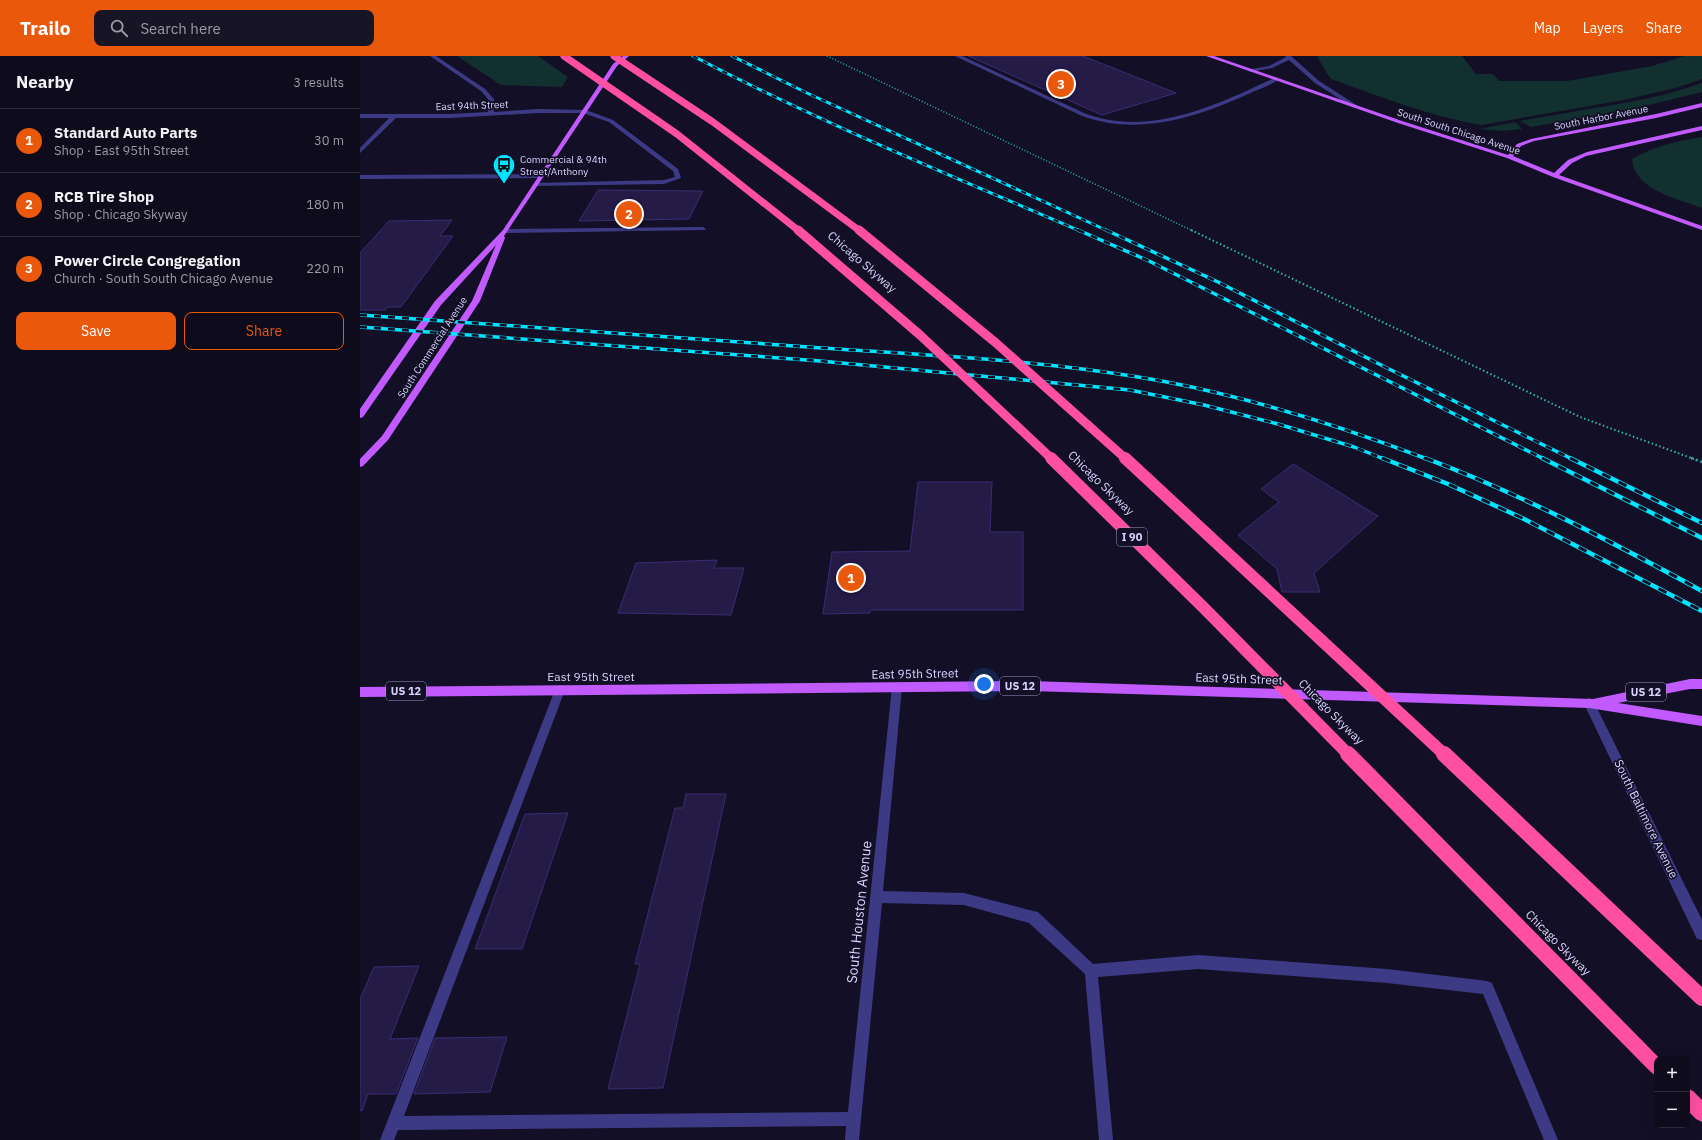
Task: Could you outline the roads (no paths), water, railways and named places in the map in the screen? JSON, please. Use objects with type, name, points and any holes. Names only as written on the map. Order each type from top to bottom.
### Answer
[{"type":"highway","name":"Chicago Skyway","points":[[564,56],[691,145],[750,191],[892,310],[957,369],[1036,443],[1191,595],[1654,1064]]},
{"type":"highway","name":"Chicago Skyway","points":[[615,59],[671,93],[789,176],[858,230],[997,344],[1089,425],[1241,564],[1466,774],[1702,998]]},
{"type":"highway","points":[[1690,1100],[1702,1113]]},
{"type":"main road","name":"South Commercial Avenue","points":[[360,416],[438,303],[505,231],[584,111],[615,59],[626,56]]},
{"type":"main road","name":"South South Chicago Avenue","points":[[1209,56],[1356,107],[1509,157],[1555,176],[1702,228]]},
{"type":"main road","name":"South Harbor Avenue","points":[[1509,157],[1520,145],[1533,140],[1656,116],[1702,105]]},
{"type":"main road","points":[[1555,176],[1560,169],[1576,157],[1589,152],[1702,128]]},
{"type":"main road","name":"South Commercial Avenue","points":[[360,464],[385,438],[476,300],[505,231]]},
{"type":"main road","name":"East 95th Street","points":[[1590,703],[1690,684],[1702,684]]},
{"type":"main road","name":"East 95th Street","points":[[360,692],[1030,686],[1590,703],[1702,721]]},
{"type":"street","points":[[433,56],[483,90],[491,99],[490,113]]},
{"type":"street","points":[[958,56],[1074,110],[1100,120],[1117,123],[1148,122],[1173,119],[1194,114],[1222,105],[1276,79]]},
{"type":"street","points":[[1250,70],[1270,67],[1289,57],[1317,82],[1356,107]]},
{"type":"street","points":[[535,185],[664,182],[678,178],[676,170],[611,121],[584,111]]},
{"type":"street","name":"East 94th Street","points":[[360,116],[584,111]]},
{"type":"street","points":[[360,151],[394,116]]},
{"type":"street","points":[[360,177],[542,176]]},
{"type":"street","points":[[505,231],[703,229]]},
{"type":"street","name":"South Houston Avenue","points":[[852,1140],[897,687]]},
{"type":"street","points":[[387,1140],[560,690]]},
{"type":"street","name":"South Baltimore Avenue","points":[[1590,703],[1702,934]]},
{"type":"street","points":[[876,897],[964,899],[1033,917],[1091,971],[1102,1071],[1106,1140]]},
{"type":"street","points":[[1091,971],[1198,962],[1387,976],[1487,988],[1551,1140]]},
{"type":"street","points":[[394,1123],[854,1119]]},
{"type":"railway","points":[[693,56],[837,126],[1080,231]]},
{"type":"railway","points":[[732,56],[807,93],[1108,231]]},
{"type":"railway","points":[[1078,230],[1149,261],[1544,459]]},
{"type":"railway","points":[[1106,230],[1218,282],[1385,367],[1572,459]]},
{"type":"railway","points":[[360,315],[934,355],[1028,363],[1121,374],[1200,389],[1266,405],[1331,425],[1427,459]]},
{"type":"railway","points":[[360,327],[820,361],[1130,390],[1204,405],[1278,424],[1354,447],[1384,459]]},
{"type":"railway","points":[[1382,458],[1448,484],[1522,518],[1702,611]]},
{"type":"railway","points":[[1425,458],[1531,503],[1600,537],[1702,591]]},
{"type":"railway","points":[[1570,458],[1702,523]]},
{"type":"railway","points":[[1544,459],[1702,538]]},
{"type":"place","name":"Power Circle Congregation","points":[[1061,84]]},
{"type":"place","name":"Commercial & 94th Street/Anthony","points":[[504,184]]},
{"type":"place","name":"RCB Tire Shop","points":[[629,214]]},
{"type":"place","name":"Standard Auto Parts","points":[[851,578]]}]
